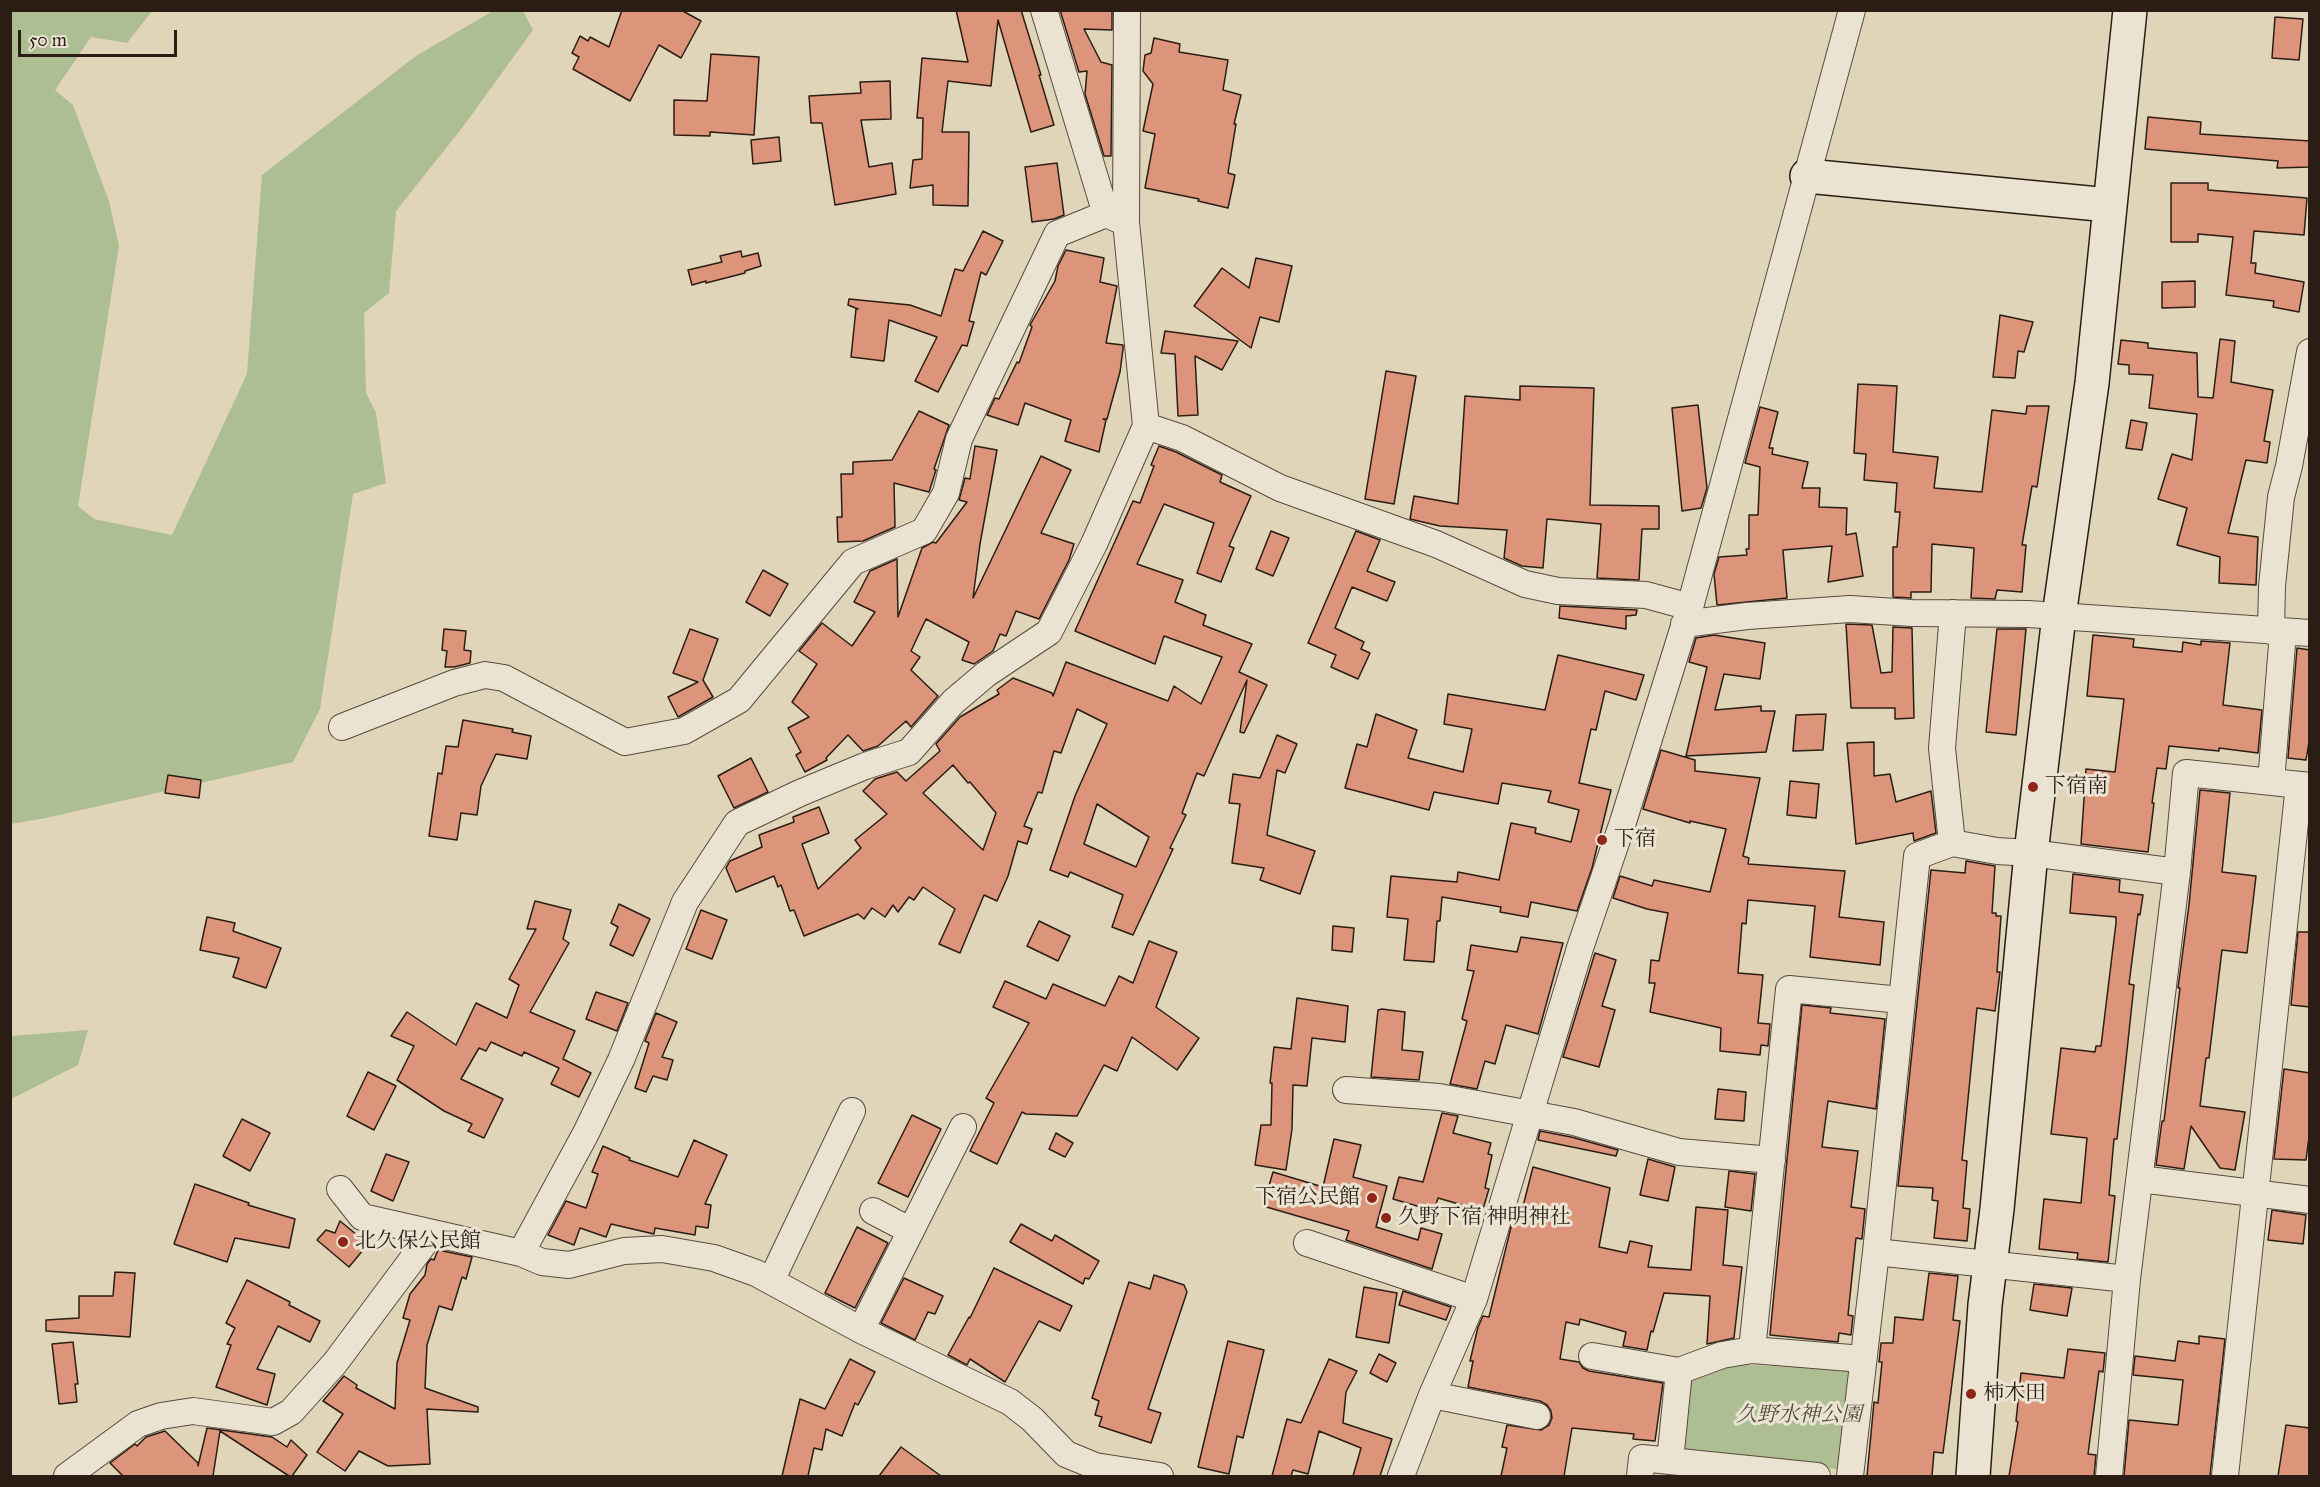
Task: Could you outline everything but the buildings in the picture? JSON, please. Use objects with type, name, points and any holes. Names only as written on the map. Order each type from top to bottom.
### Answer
[{"type":"street","points":[[521,1253],[586,1133],[621,1060],[685,902],[737,823],[865,766],[909,752],[953,702],[986,674],[1049,632],[1094,544],[1146,426],[1116,218],[1044,10]]},
{"type":"street","points":[[1116,218],[1127,10]]},
{"type":"street","points":[[1401,1476],[1432,1395],[1474,1299],[1529,1114],[1687,615],[1852,10]]},
{"type":"street","points":[[1973,1476],[1990,1264],[2031,853],[2059,616],[2092,383],[2130,10]]},
{"type":"street","points":[[1807,176],[2109,205]]},
{"type":"street","points":[[342,727],[454,683],[485,675],[504,678],[625,741],[684,731],[739,700],[853,562],[924,531],[946,493],[959,439],[1057,234],[1116,218]]},
{"type":"street","points":[[2271,782],[2277,632],[2272,586],[2281,497],[2310,352]]},
{"type":"street","points":[[1146,426],[1182,438],[1280,488],[1436,544],[1525,584],[1558,591],[1646,595],[1687,615],[1747,616],[1850,609],[2059,616],[2310,633]]},
{"type":"street","points":[[1952,843],[1942,748],[1953,613]]},
{"type":"street","points":[[2109,1476],[2127,1279],[2177,872],[2186,773],[2304,785],[2255,1193],[2225,1476]]},
{"type":"street","points":[[1850,1476],[1917,856],[1952,843],[1997,851],[2031,853],[2177,872]]},
{"type":"street","points":[[1752,1350],[1789,989],[1901,1000]]},
{"type":"street","points":[[1346,1090],[1439,1097],[1596,1128],[1679,1152],[1772,1160]]},
{"type":"street","points":[[771,1281],[852,1111]]},
{"type":"street","points":[[861,1330],[963,1127]]},
{"type":"street","points":[[2140,1179],[2310,1200]]},
{"type":"street","points":[[340,1189],[362,1217],[521,1253],[542,1262],[569,1265],[624,1251],[662,1249],[714,1258],[756,1273],[861,1330],[1010,1402],[1032,1419],[1066,1454],[1095,1466],[1160,1476]]},
{"type":"street","points":[[873,1211],[910,1231]]},
{"type":"street","points":[[67,1476],[138,1424],[161,1416],[193,1411],[273,1422],[291,1412],[335,1363],[432,1233]]},
{"type":"street","points":[[1307,1243],[1474,1299]]},
{"type":"street","points":[[1876,1252],[2127,1279]]},
{"type":"street","points":[[1592,1356],[1679,1371],[1722,1355],[1752,1350],[1863,1359]]},
{"type":"street","points":[[1670,1461],[1679,1371]]},
{"type":"street","points":[[1432,1395],[1537,1416]]},
{"type":"street","points":[[1640,1476],[1642,1458],[1817,1476]]},
{"type":"green space","points":[[11,11],[152,11],[127,43],[91,37],[55,90],[73,105],[109,201],[119,246],[78,506],[94,519],[172,535],[247,374],[262,175],[416,56],[493,11],[523,11],[533,30],[462,128],[396,211],[389,293],[364,313],[366,393],[376,413],[386,483],[353,494],[320,709],[293,762],[11,824]]},
{"type":"green space","points":[[88,1030],[78,1065],[11,1099],[11,1036]]},
{"type":"green space","name":"久野水神公園","points":[[1693,1363],[1852,1369],[1843,1470],[1679,1450]]},
{"type":"place","name":"下宿南","points":[[2033,787]]},
{"type":"place","name":"下宿","points":[[1602,840]]},
{"type":"place","name":"下宿公民館","points":[[1372,1198]]},
{"type":"place","name":"久野下宿 神明神社","points":[[1386,1218]]},
{"type":"place","name":"北久保公民館","points":[[343,1242]]},
{"type":"place","name":"柿木田","points":[[1971,1394]]}]
